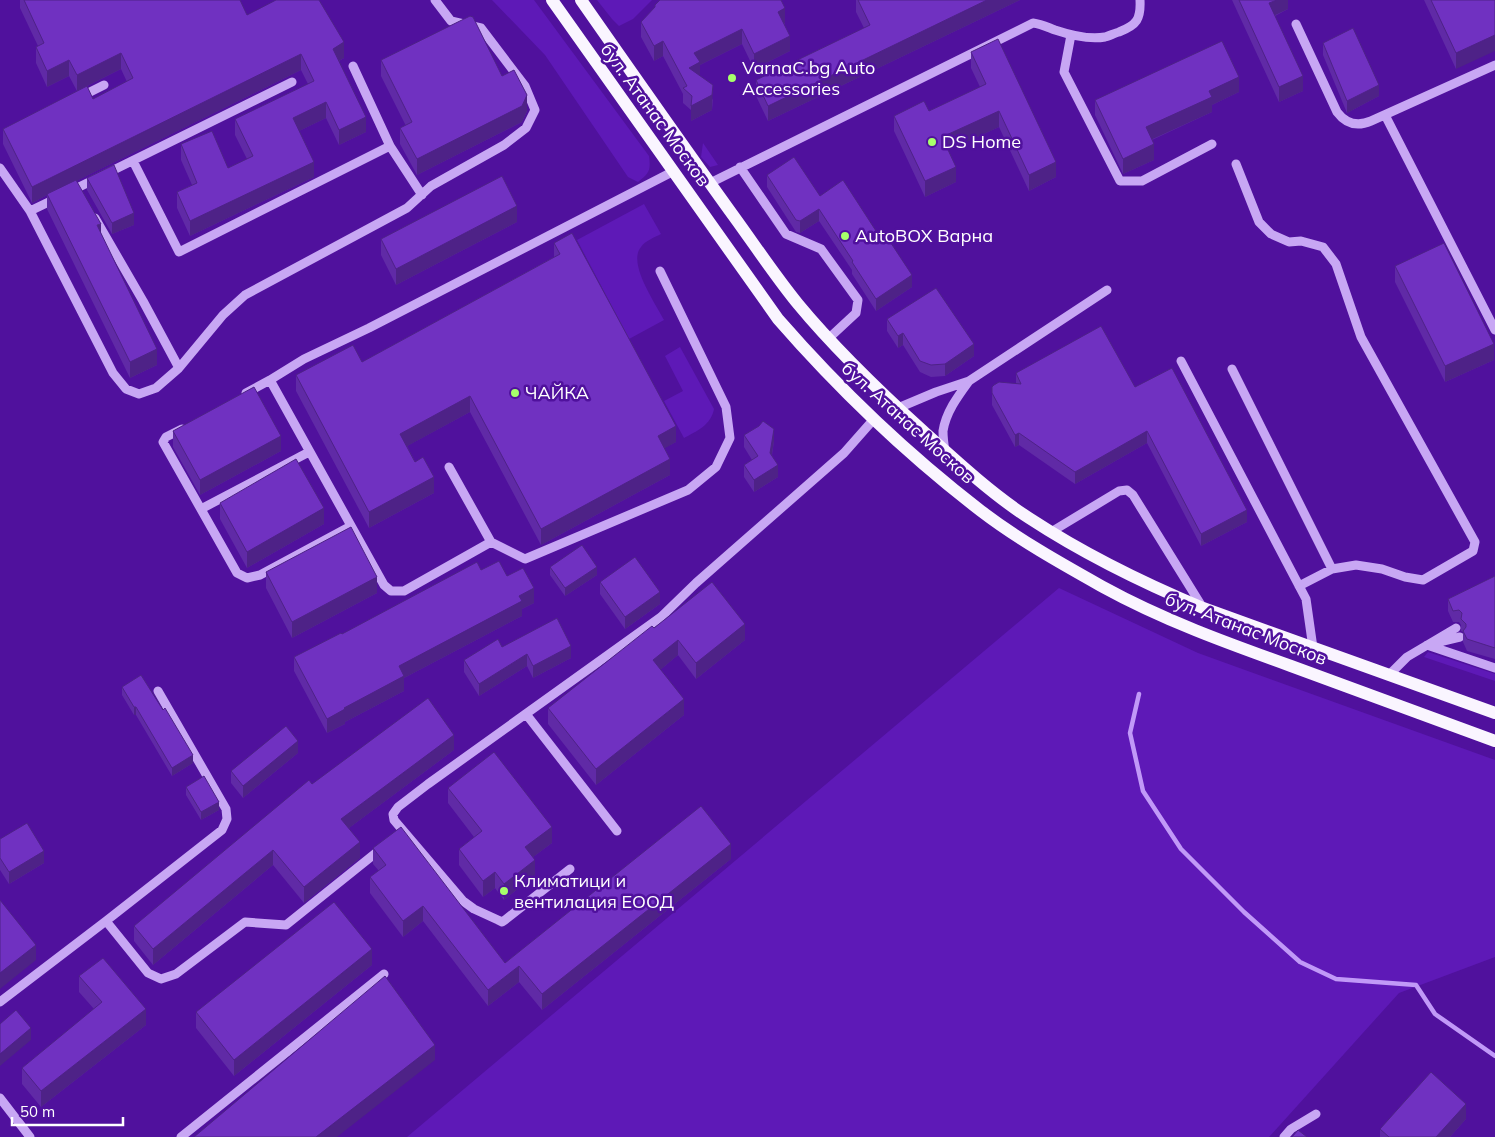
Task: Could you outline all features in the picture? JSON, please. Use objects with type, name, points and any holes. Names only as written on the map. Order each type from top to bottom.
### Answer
[{"type":"main road","name":"бул. Атанас Москов","points":[[552,0],[778,318],[816,362],[874,419],[920,462],[982,512],[1049,556],[1105,588],[1199,633],[1495,741]]},
{"type":"main road","name":"бул. Атанас Москов","points":[[581,0],[697,165],[797,302],[828,339],[864,376],[945,451],[1021,512],[1052,532],[1163,592],[1495,714]]},
{"type":"main road","points":[[674,171],[688,183],[695,182],[699,176],[697,165]]},
{"type":"street","points":[[0,168],[30,211],[113,373],[126,390],[139,394],[156,388],[179,368],[223,315],[245,295],[407,208],[431,186],[504,145],[526,128],[535,110],[525,86],[481,28],[451,21],[434,0]]},
{"type":"street","points":[[710,182],[1033,23],[1071,35],[1087,37],[1104,37],[1128,29],[1138,21],[1140,0]]},
{"type":"street","points":[[1296,24],[1337,112],[1348,122],[1356,124],[1364,124],[1495,65]]},
{"type":"street","points":[[1071,35],[1064,72],[1120,181],[1142,181],[1212,144]]},
{"type":"street","points":[[353,66],[390,146],[422,195]]},
{"type":"street","points":[[30,211],[80,192],[133,161],[292,82]]},
{"type":"street","points":[[69,103],[104,85]]},
{"type":"street","points":[[1385,115],[1495,330]]},
{"type":"street","points":[[133,161],[179,252],[390,146]]},
{"type":"street","points":[[1236,164],[1259,222],[1271,234],[1289,242],[1301,241],[1323,247],[1336,264],[1361,337],[1476,542],[1470,553],[1424,580],[1356,565],[1332,569],[1299,586]]},
{"type":"street","points":[[740,167],[786,234],[820,249],[858,300],[856,313],[828,339]]},
{"type":"street","points":[[235,399],[304,359],[369,328],[674,171]]},
{"type":"street","points":[[92,212],[179,368]]},
{"type":"street","points":[[449,467],[491,542],[525,558],[688,490],[716,467],[730,438],[726,407],[660,271]]},
{"type":"street","points":[[898,408],[969,381],[1107,290]]},
{"type":"street","points":[[1181,361],[1306,599],[1314,648]]},
{"type":"street","points":[[1232,369],[1332,569]]},
{"type":"street","points":[[270,380],[384,585],[391,591],[404,591],[491,542]]},
{"type":"street","points":[[945,451],[943,432],[947,418],[954,402],[969,381]]},
{"type":"street","points":[[570,869],[502,922],[474,908],[463,900],[397,836],[393,814],[398,807],[428,784],[661,617],[844,453],[874,419]]},
{"type":"street","points":[[192,423],[166,437],[163,442],[237,573],[247,578],[260,575],[351,526]]},
{"type":"street","points":[[201,509],[309,452]]},
{"type":"street","points":[[1052,532],[1119,491],[1127,490],[1133,495],[1203,608]]},
{"type":"street","points":[[1389,675],[1407,657],[1427,645],[1458,632]]},
{"type":"street","points":[[1427,645],[1495,668]]},
{"type":"street","points":[[0,1002],[222,830],[227,819],[226,809],[158,691]]},
{"type":"street","points":[[526,714],[617,831]]},
{"type":"street","points":[[106,921],[148,973],[161,979],[176,974],[245,922],[286,924],[397,836]]},
{"type":"street","points":[[181,1137],[384,974]]},
{"type":"street","points":[[0,1098],[30,1137]]},
{"type":"street","points":[[1284,1137],[1291,1130],[1316,1114]]},
{"type":"shaded area","points":[[492,0],[534,0],[649,156],[650,165],[648,171],[638,182],[628,177],[545,55]]},
{"type":"shaded area","points":[[597,0],[652,0],[633,19],[619,26]]},
{"type":"shaded area","points":[[703,143],[718,165],[710,167],[701,157]]},
{"type":"shaded area","points":[[644,204],[661,234],[641,247],[638,254],[638,263],[644,284],[664,320],[629,339],[577,240]]},
{"type":"shaded area","points":[[680,347],[714,409],[707,423],[684,438],[664,401],[683,391],[665,356]]},
{"type":"shaded area","points":[[1059,588],[1198,653],[1495,760],[1495,957],[1399,993],[1269,1137],[407,1137]]},
{"type":"shaded area","points":[[1428,652],[1495,674],[1495,681],[1424,657]]},
{"type":"building","points":[[24,0],[240,0],[247,15],[276,0],[319,0],[344,42],[333,49],[366,117],[339,130],[326,102],[293,118],[314,162],[190,221],[177,192],[197,183],[181,144],[212,131],[228,168],[253,156],[235,119],[314,81],[301,54],[32,187],[3,129],[87,86],[93,99],[133,78],[121,53],[77,75],[69,60],[47,71],[36,47],[44,43]]},
{"type":"building","points":[[660,0],[781,0],[785,8],[778,12],[790,36],[754,54],[742,29],[694,53],[700,62],[689,68],[713,85],[712,95],[691,106],[692,96],[683,88],[687,86],[663,41],[654,46],[641,22]]},
{"type":"building","points":[[858,0],[987,0],[768,106],[756,80],[870,25]]},
{"type":"building","points":[[1239,0],[1277,0],[1269,3],[1303,76],[1279,87]]},
{"type":"building","points":[[1431,0],[1495,0],[1495,35],[1456,53]]},
{"type":"building","points":[[470,16],[473,17],[502,76],[514,70],[527,95],[522,106],[417,159],[400,128],[412,122],[381,60]]},
{"type":"building","points":[[1353,28],[1379,85],[1347,101],[1323,43]]},
{"type":"building","points":[[998,39],[1056,162],[1029,175],[999,111],[942,137],[956,167],[925,181],[894,116],[924,101],[929,111],[986,84],[971,52]]},
{"type":"building","points":[[1222,41],[1239,77],[1209,91],[1212,97],[1146,127],[1154,144],[1123,159],[1095,100]]},
{"type":"building","points":[[794,157],[820,196],[843,180],[878,234],[883,231],[912,275],[876,299],[819,209],[800,221],[796,220],[767,175]]},
{"type":"building","points":[[114,165],[134,213],[112,223],[87,178]]},
{"type":"building","points":[[502,176],[517,206],[396,269],[381,239]]},
{"type":"building","points":[[76,180],[101,224],[97,225],[157,349],[130,362],[47,194]]},
{"type":"building","name":"ЧАЙКА","points":[[572,233],[676,426],[658,436],[670,459],[541,529],[470,396],[400,434],[415,462],[423,457],[434,477],[369,512],[296,375],[353,345],[362,362],[560,254],[554,243]]},
{"type":"building","points":[[1444,243],[1494,344],[1445,366],[1395,266]]},
{"type":"building","points":[[936,288],[974,344],[945,364],[931,365],[920,361],[903,333],[898,336],[887,319]]},
{"type":"building","points":[[1101,326],[1135,387],[1172,368],[1247,510],[1201,534],[1147,431],[1075,472],[1019,433],[1015,435],[992,393],[992,387],[999,382],[1021,384],[1016,373]]},
{"type":"building","points":[[254,387],[281,436],[200,480],[173,431]]},
{"type":"building","points":[[763,421],[774,429],[770,453],[778,465],[754,480],[744,465],[758,456],[744,435],[759,426]]},
{"type":"building","points":[[296,459],[324,508],[247,552],[220,503]]},
{"type":"building","points":[[351,527],[377,577],[292,622],[266,572]]},
{"type":"building","points":[[582,545],[597,567],[565,588],[550,567]]},
{"type":"building","points":[[635,557],[660,592],[625,617],[600,582]]},
{"type":"building","points":[[499,561],[507,576],[523,568],[534,588],[519,596],[522,601],[399,666],[404,676],[327,719],[294,657],[342,634],[477,562],[481,570]]},
{"type":"building","points":[[1495,576],[1495,648],[1467,639],[1463,631],[1466,624],[1461,619],[1462,613],[1459,610],[1453,611],[1448,599]]},
{"type":"building","points":[[712,582],[745,624],[696,663],[678,640],[653,660],[684,699],[596,769],[548,708],[652,626],[654,628]]},
{"type":"building","points":[[557,618],[571,646],[533,666],[527,654],[479,684],[464,660],[498,639],[502,647]]},
{"type":"building","points":[[141,675],[163,710],[165,708],[193,755],[172,768],[122,687]]},
{"type":"building","points":[[428,698],[454,735],[341,819],[360,842],[304,887],[273,850],[153,949],[134,926],[309,780],[312,784]]},
{"type":"building","points":[[286,726],[298,741],[243,786],[231,771]]},
{"type":"building","points":[[494,752],[552,827],[525,847],[535,860],[504,884],[495,872],[483,881],[459,849],[482,831],[448,788]]},
{"type":"building","points":[[204,776],[219,802],[201,812],[186,787]]},
{"type":"building","points":[[701,806],[731,844],[542,994],[519,966],[488,990],[423,906],[403,921],[370,877],[386,865],[373,848],[401,827],[505,963]]},
{"type":"building","points":[[27,823],[44,851],[9,872],[0,858],[0,839]]},
{"type":"building","points":[[0,900],[36,945],[0,973]]},
{"type":"building","points":[[334,902],[372,949],[234,1060],[196,1012]]},
{"type":"building","points":[[103,958],[146,1009],[41,1091],[22,1068],[102,1002],[79,976]]},
{"type":"building","points":[[385,976],[435,1045],[316,1137],[194,1137]]},
{"type":"building","points":[[16,1010],[31,1028],[0,1054],[0,1024]]},
{"type":"building","points":[[1431,1072],[1466,1104],[1436,1137],[1389,1137],[1380,1129]]},
{"type":"building","points":[[1298,1130],[1307,1137],[1292,1137]]},
{"type":"waterway","points":[[1139,694],[1130,733],[1143,791],[1181,849],[1244,912],[1300,962],[1336,979],[1416,985],[1435,1014],[1495,1056]]},
{"type":"place","name":"VarnaC.bg Auto Accessories","points":[[732,78]]},
{"type":"place","name":"DS Home","points":[[932,142]]},
{"type":"place","name":"AutoBOX Варна","points":[[845,236]]},
{"type":"place","name":"ЧАЙКА","points":[[515,393]]},
{"type":"place","name":"Климатици и вентилация ЕООД","points":[[504,891]]}]
